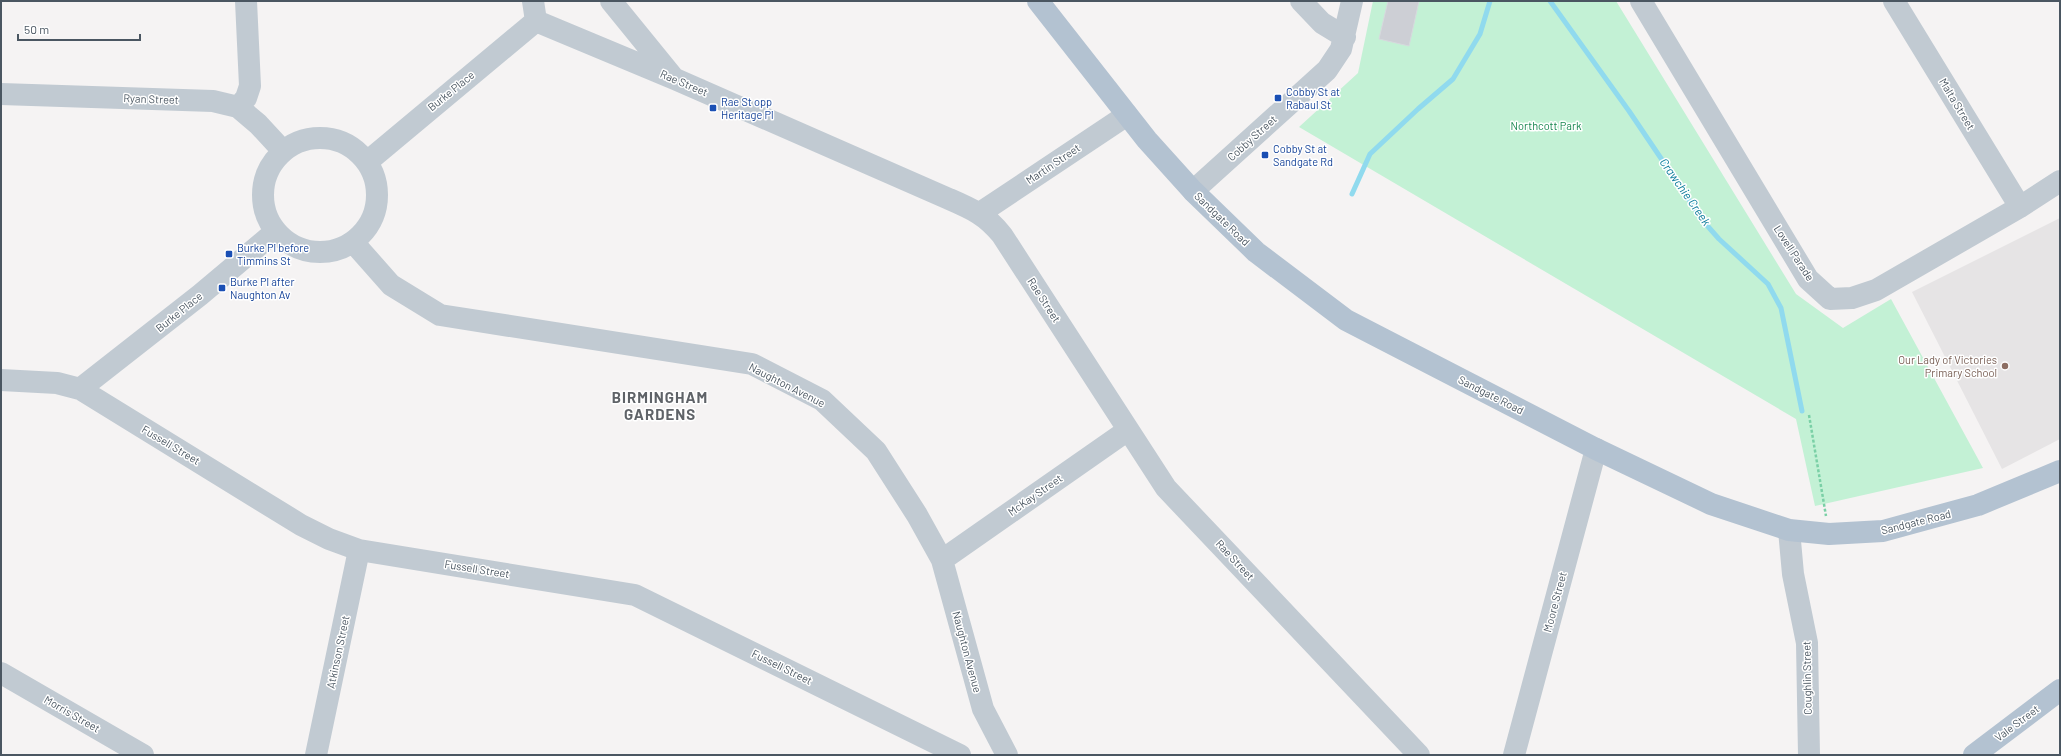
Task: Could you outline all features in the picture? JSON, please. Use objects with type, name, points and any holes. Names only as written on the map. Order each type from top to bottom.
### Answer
[{"type":"main road","name":"Sandgate Road","points":[[1038,1],[1147,140],[1193,191],[1256,252],[1346,320],[1596,449],[1712,504],[1789,530],[1829,534],[1883,531],[1978,505],[2060,471]]},
{"type":"main road","name":"Vale Street","points":[[1974,755],[2060,690]]},
{"type":"street","points":[[238,107],[246,98],[250,86],[246,1]]},
{"type":"street","points":[[611,1],[675,79]]},
{"type":"street","points":[[1301,1],[1322,23],[1345,37]]},
{"type":"street","name":"Cobby Street","points":[[1193,191],[1327,70],[1341,49],[1345,37],[1352,1]]},
{"type":"street","name":"Lovell Parade","points":[[1641,1],[1808,278],[1830,299],[1852,298],[1876,290],[2020,207],[2060,181]]},
{"type":"street","name":"Malta Street","points":[[1894,1],[2020,207]]},
{"type":"street","name":"Rae Street","points":[[535,11],[675,79],[980,213],[991,222],[1002,235],[1166,488],[1419,755]]},
{"type":"street","name":"Burke Place","points":[[367,162],[535,11]]},
{"type":"street","name":"Ryan Street","points":[[1,94],[213,101],[238,107],[258,124],[283,151]]},
{"type":"street","name":"Martin Street","points":[[980,213],[1127,115]]},
{"type":"street","points":[[316,137],[333,139],[350,146],[367,162],[374,173],[378,192],[375,211],[367,228],[353,242],[338,249],[321,252],[304,250],[289,242],[276,231],[267,216],[263,198],[265,180],[272,164],[283,151],[299,141],[316,137]]},
{"type":"street","name":"Burke Place","points":[[80,389],[200,295],[276,231]]},
{"type":"street","name":"Naughton Avenue","points":[[353,242],[391,285],[440,314],[752,364],[822,400],[876,451],[917,515],[942,560],[983,709],[1007,755]]},
{"type":"street","name":"Fussell Street","points":[[1,380],[57,383],[80,389],[301,525],[328,539],[359,550],[635,595],[960,755]]},
{"type":"street","name":"McKay Street","points":[[942,560],[1128,430]]},
{"type":"street","name":"Moore Street","points":[[1514,755],[1596,449]]},
{"type":"street","name":"Coughlin Street","points":[[1789,530],[1793,574],[1807,643],[1809,755]]},
{"type":"street","name":"Atkinson Street","points":[[316,755],[359,550]]},
{"type":"street","name":"Morris Street","points":[[1,673],[143,755]]},
{"type":"path","points":[[1809,416],[1829,534]]},
{"type":"shaded area","name":"Our Lady of Victories Primary School","points":[[2060,218],[2060,439],[2002,469],[1912,292]]},
{"type":"green space","name":"Northcott Park","points":[[1373,1],[1616,1],[1796,294],[1843,328],[1891,299],[1983,468],[1815,506],[1796,419],[1299,127],[1358,73]]},
{"type":"building","points":[[1388,1],[1419,1],[1409,46],[1379,39]]},
{"type":"waterway","points":[[1352,194],[1370,154],[1418,109],[1453,79],[1480,34],[1490,1]]},
{"type":"waterway","name":"Crawchie Creek","points":[[1550,1],[1629,111],[1704,222],[1719,239],[1768,284],[1781,308],[1802,411]]},
{"type":"place","name":"Cobby St at Rabaul St","points":[[1278,98]]},
{"type":"place","name":"Rae St opp Heritage Pl","points":[[713,108]]},
{"type":"place","name":"Cobby St at Sandgate Rd","points":[[1265,155]]},
{"type":"place","name":"Burke Pl before Timmins St","points":[[229,254]]},
{"type":"place","name":"Burke Pl after Naughton Av","points":[[222,288]]},
{"type":"place","name":"Our Lady of Victories Primary School","points":[[2005,366]]},
{"type":"district","name":"BIRMINGHAM GARDENS","points":[[660,406]]}]
